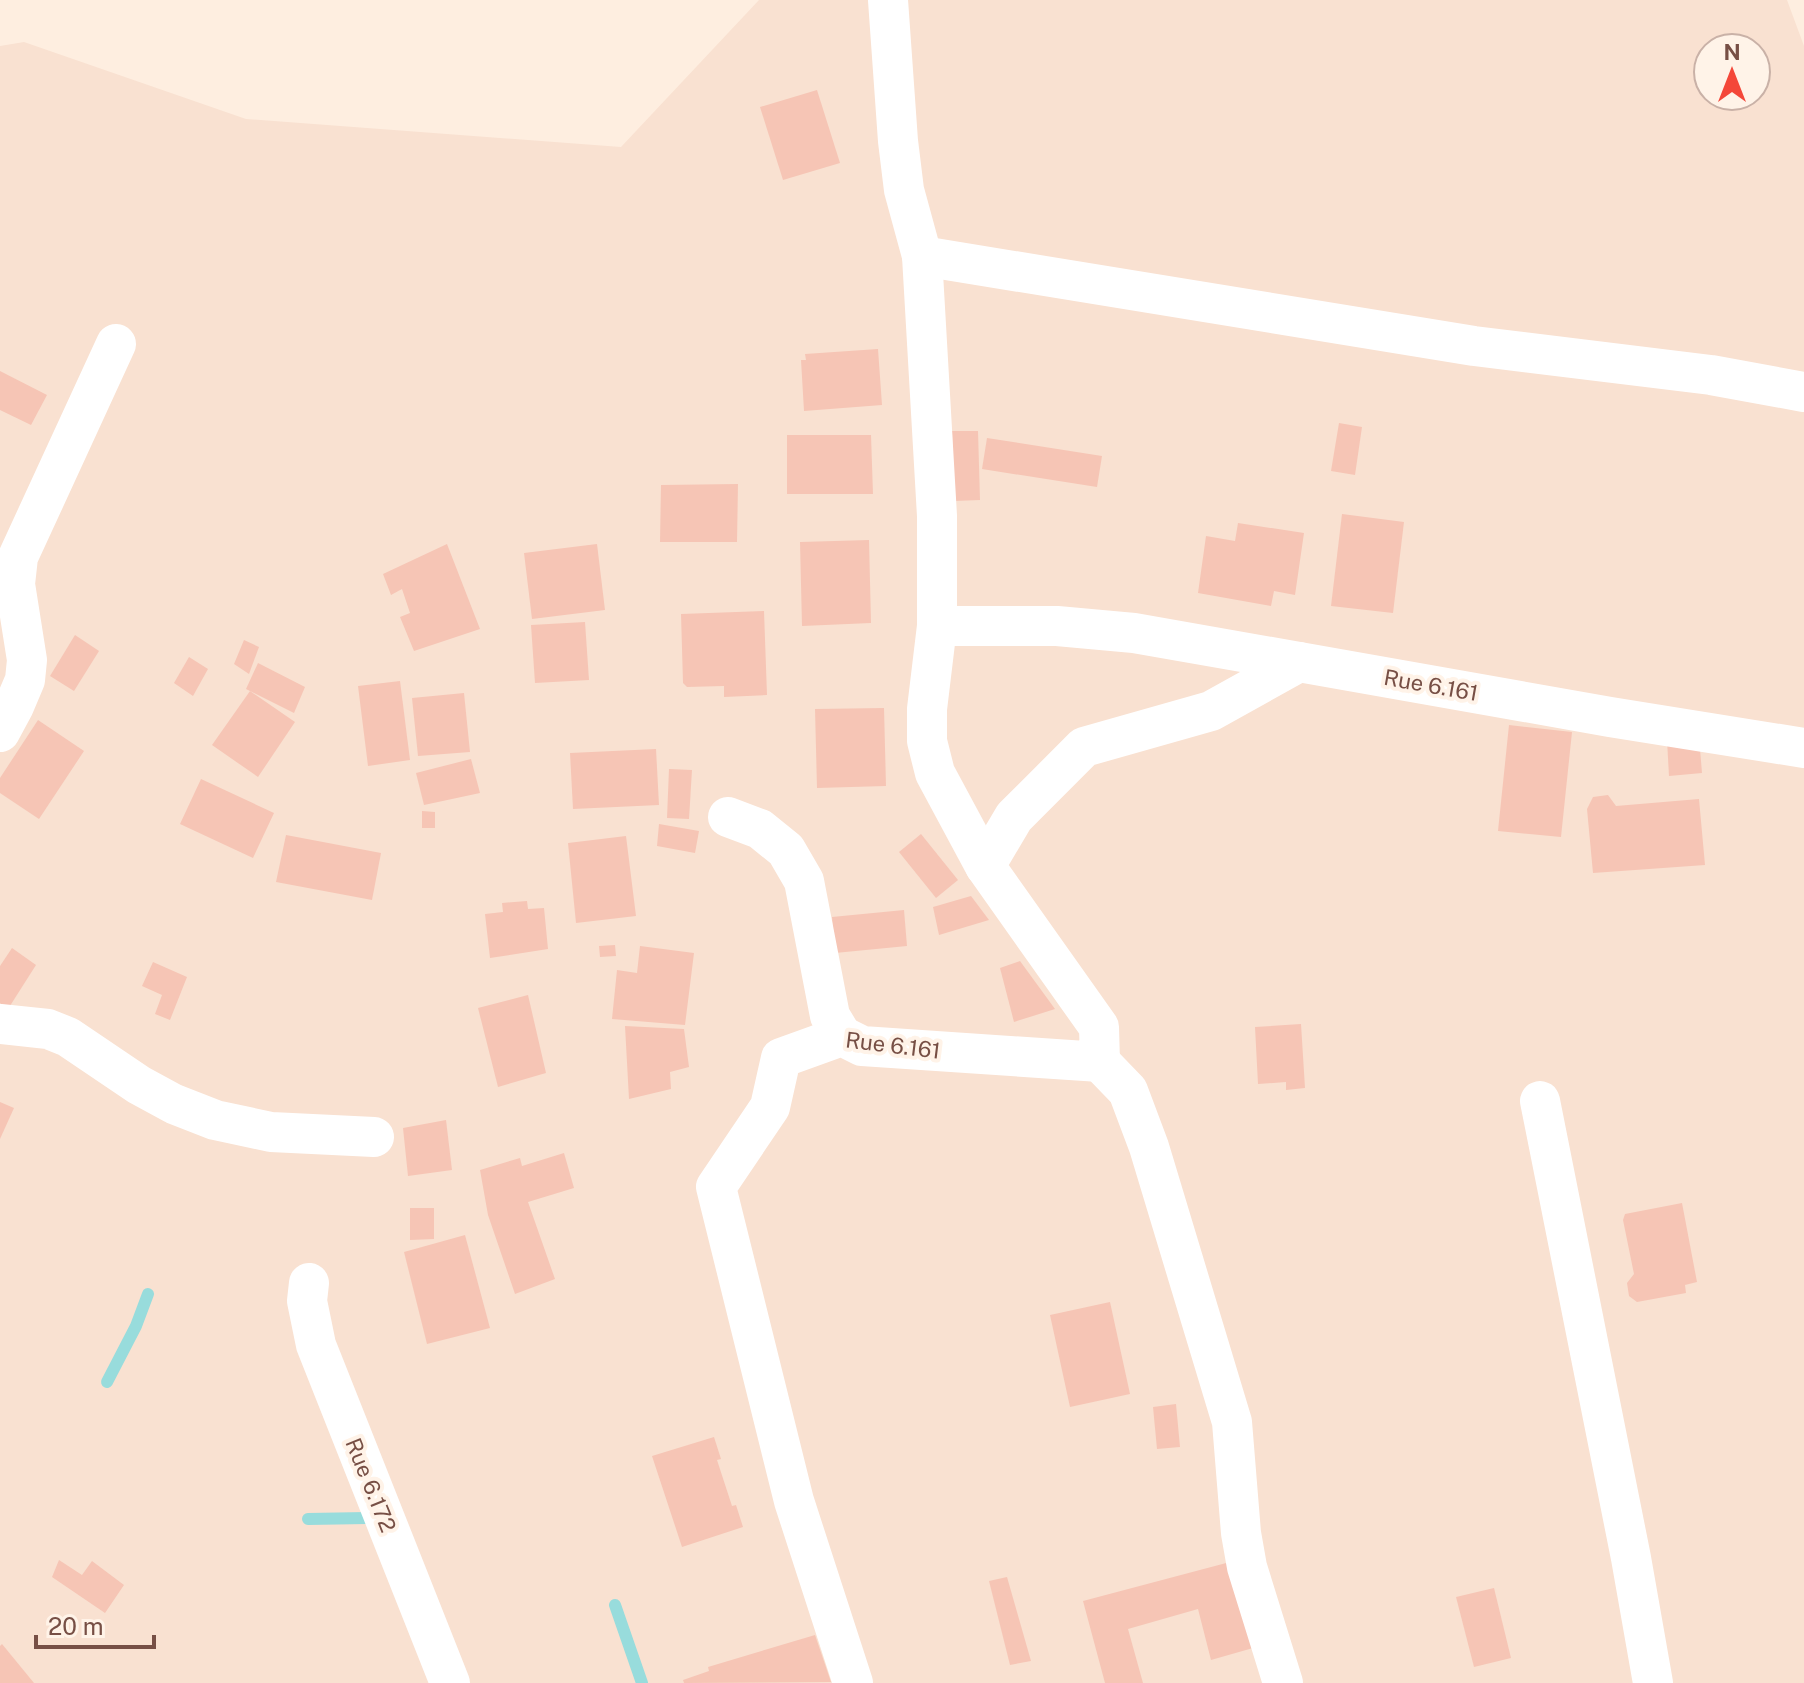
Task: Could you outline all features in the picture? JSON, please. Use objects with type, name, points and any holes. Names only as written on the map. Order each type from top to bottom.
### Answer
[{"type":"street","points":[[888,0],[904,190],[922,256],[937,516],[937,626],[927,709],[927,741],[935,773],[985,866],[1099,1027],[1100,1062],[1128,1091],[1144,1133],[1232,1422],[1241,1533],[1247,1567],[1283,1683]]},
{"type":"street","points":[[922,256],[1474,346],[1711,375],[1804,392]]},
{"type":"street","points":[[0,732],[25,680],[27,660],[15,584],[18,557],[116,344]]},
{"type":"street","name":"Rue 6.161","points":[[937,626],[1057,626],[1134,633],[1804,748]]},
{"type":"street","points":[[985,866],[1014,817],[1084,747],[1211,711],[1299,662]]},
{"type":"street","points":[[728,817],[760,829],[786,850],[804,881],[830,1016],[842,1036]]},
{"type":"street","points":[[0,1024],[48,1029],[68,1037],[139,1085],[174,1104],[215,1120],[271,1132],[374,1137]]},
{"type":"street","name":"Rue 6.161","points":[[853,1683],[794,1501],[716,1187],[770,1107],[781,1058],[842,1036],[862,1046],[1100,1062]]},
{"type":"street","points":[[1540,1101],[1653,1683]]},
{"type":"street","name":"Rue 6.172","points":[[309,1283],[307,1301],[316,1345],[450,1683]]},
{"type":"shaded area","points":[[759,0],[1787,0],[1804,46],[1804,1683],[0,1683],[0,46],[24,42],[246,119],[621,147]]},
{"type":"building","points":[[817,90],[840,163],[783,180],[760,107]]},
{"type":"building","points":[[878,349],[882,405],[804,411],[801,360],[806,360],[805,354]]},
{"type":"building","points":[[0,371],[47,395],[31,425],[0,410]]},
{"type":"building","points":[[1339,423],[1362,427],[1355,475],[1331,471]]},
{"type":"building","points":[[952,431],[978,431],[980,500],[954,501]]},
{"type":"building","points":[[787,435],[871,435],[873,494],[787,494]]},
{"type":"building","points":[[987,438],[1102,456],[1097,487],[982,469]]},
{"type":"building","points":[[738,484],[737,542],[660,542],[661,485]]},
{"type":"building","points":[[1342,514],[1404,522],[1393,613],[1331,606]]},
{"type":"building","points":[[1238,523],[1304,533],[1295,595],[1274,591],[1271,606],[1198,593],[1206,536],[1235,541]]},
{"type":"building","points":[[869,540],[871,623],[802,626],[800,542]]},
{"type":"building","points":[[447,544],[480,629],[414,651],[400,617],[410,613],[402,589],[391,595],[383,574]]},
{"type":"building","points":[[597,544],[605,610],[532,619],[524,553]]},
{"type":"building","points":[[764,611],[767,695],[724,697],[724,686],[687,687],[683,683],[681,614]]},
{"type":"building","points":[[585,622],[589,680],[535,683],[531,625]]},
{"type":"building","points":[[75,635],[99,651],[74,691],[50,676]]},
{"type":"building","points":[[244,640],[259,647],[249,674],[234,664]]},
{"type":"building","points":[[189,657],[208,669],[193,696],[174,683]]},
{"type":"building","points":[[258,663],[305,687],[294,713],[246,689]]},
{"type":"building","points":[[400,681],[410,760],[368,766],[358,686]]},
{"type":"building","points":[[250,691],[295,722],[258,777],[212,745]]},
{"type":"building","points":[[464,693],[470,752],[418,756],[412,698]]},
{"type":"building","points":[[884,708],[886,786],[817,788],[815,709]]},
{"type":"building","points":[[38,720],[84,751],[39,819],[0,793],[0,778]]},
{"type":"building","points":[[1509,725],[1572,732],[1561,837],[1498,831]]},
{"type":"building","points":[[1699,737],[1702,773],[1669,776],[1667,740]]},
{"type":"building","points":[[656,749],[659,805],[573,809],[570,753]]},
{"type":"building","points":[[471,759],[480,793],[424,805],[416,773]]},
{"type":"building","points":[[669,769],[692,770],[689,819],[667,818]]},
{"type":"building","points":[[201,779],[274,813],[253,858],[180,824]]},
{"type":"building","points":[[1608,795],[1616,806],[1699,799],[1705,865],[1593,873],[1587,809],[1593,797]]},
{"type":"building","points":[[422,811],[435,812],[435,828],[422,828]]},
{"type":"building","points":[[659,824],[699,831],[695,853],[657,846]]},
{"type":"building","points":[[921,834],[958,880],[936,898],[899,852]]},
{"type":"building","points":[[286,835],[381,853],[372,900],[276,882]]},
{"type":"building","points":[[626,836],[636,916],[576,923],[568,843]]},
{"type":"building","points":[[971,896],[989,920],[939,935],[933,907]]},
{"type":"building","points":[[527,901],[528,909],[544,908],[548,949],[490,958],[485,914],[503,912],[502,903]]},
{"type":"building","points":[[904,910],[907,946],[835,953],[832,917]]},
{"type":"building","points":[[615,945],[616,956],[600,957],[599,946]]},
{"type":"building","points":[[640,946],[694,953],[685,1025],[612,1019],[617,970],[637,973]]},
{"type":"building","points":[[12,948],[36,965],[8,1009],[0,1003],[0,966]]},
{"type":"building","points":[[1020,961],[1055,1009],[1014,1022],[1000,968]]},
{"type":"building","points":[[153,962],[187,977],[170,1020],[155,1014],[162,995],[142,986]]},
{"type":"building","points":[[528,995],[546,1073],[498,1087],[478,1008]]},
{"type":"building","points":[[1301,1024],[1305,1088],[1286,1090],[1286,1082],[1258,1084],[1255,1027]]},
{"type":"building","points":[[625,1026],[684,1029],[689,1067],[670,1072],[671,1089],[629,1099]]},
{"type":"building","points":[[0,1102],[14,1108],[0,1139]]},
{"type":"building","points":[[446,1120],[452,1170],[408,1176],[403,1128]]},
{"type":"building","points":[[564,1153],[574,1188],[528,1202],[555,1279],[515,1294],[488,1215],[480,1170],[520,1158],[522,1166]]},
{"type":"building","points":[[1682,1203],[1697,1282],[1685,1285],[1686,1293],[1637,1302],[1629,1296],[1627,1283],[1634,1274],[1623,1220],[1625,1214]]},
{"type":"building","points":[[410,1208],[434,1208],[434,1239],[410,1240]]},
{"type":"building","points":[[465,1235],[490,1328],[427,1344],[404,1252]]},
{"type":"building","points":[[1110,1302],[1130,1394],[1070,1407],[1050,1315]]},
{"type":"building","points":[[1176,1404],[1180,1447],[1157,1449],[1153,1407]]},
{"type":"building","points":[[714,1437],[721,1459],[717,1460],[732,1506],[736,1505],[743,1527],[682,1547],[652,1456]]},
{"type":"building","points":[[59,1560],[82,1575],[92,1561],[124,1585],[105,1613],[52,1577]]},
{"type":"building","points":[[1230,1562],[1253,1648],[1211,1660],[1198,1609],[1128,1629],[1143,1683],[1105,1683],[1083,1601]]},
{"type":"building","points":[[1007,1577],[1031,1661],[1010,1665],[989,1581]]},
{"type":"building","points":[[1494,1588],[1511,1658],[1474,1667],[1456,1597]]},
{"type":"building","points":[[815,1635],[831,1682],[684,1683],[683,1680],[709,1671],[708,1667]]},
{"type":"building","points":[[2,1644],[34,1683],[0,1683]]},
{"type":"waterway","points":[[107,1382],[136,1326],[148,1294]]},
{"type":"waterway","points":[[308,1519],[367,1518]]},
{"type":"waterway","points":[[615,1605],[642,1683]]}]
